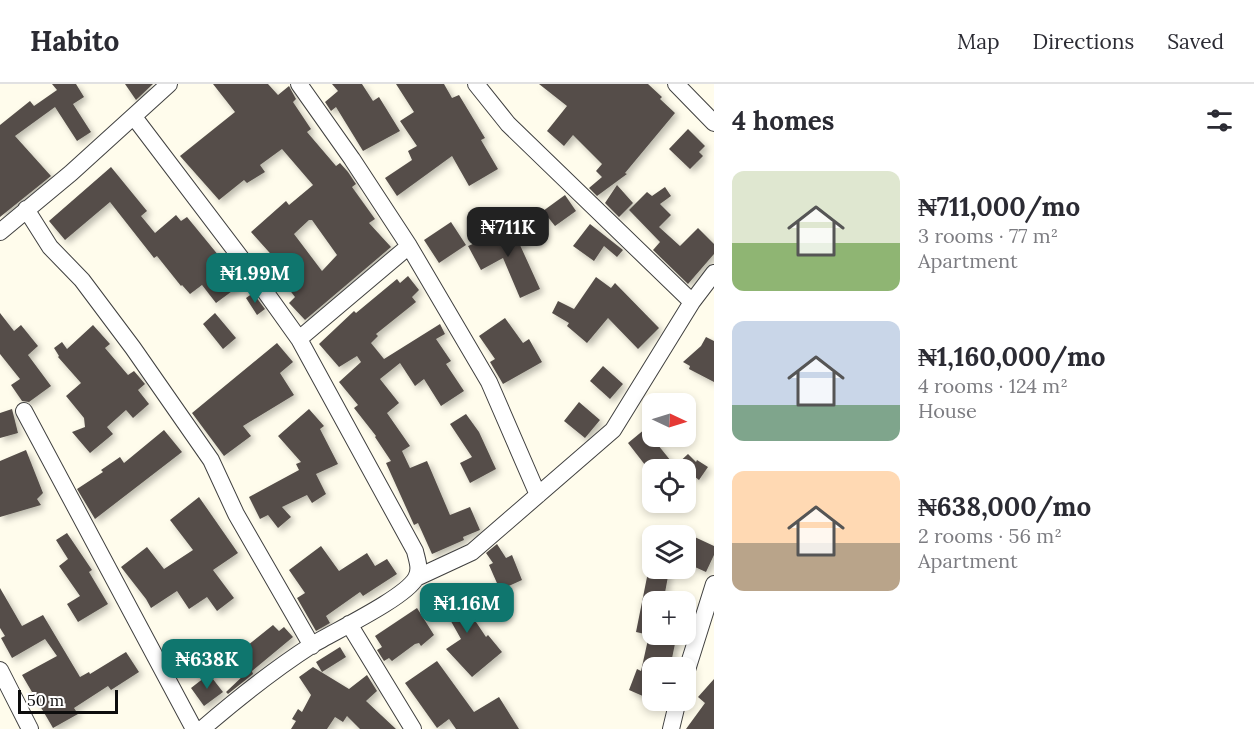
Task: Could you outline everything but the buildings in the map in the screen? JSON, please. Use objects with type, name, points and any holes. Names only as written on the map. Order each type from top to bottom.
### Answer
[{"type":"street","points":[[0,232],[169,84]]},
{"type":"street","points":[[299,84],[409,246],[489,382],[538,495]]},
{"type":"street","points":[[476,84],[508,124],[692,302]]},
{"type":"street","points":[[676,84],[714,123]]},
{"type":"street","points":[[134,117],[244,262],[298,339],[415,551],[419,567],[416,578]]},
{"type":"street","points":[[26,209],[50,247],[82,280],[212,460],[236,514],[312,646]]},
{"type":"street","points":[[298,339],[409,246]]},
{"type":"street","points":[[202,729],[258,682],[312,646],[403,592],[416,578],[472,552],[613,430],[692,302],[714,273]]},
{"type":"street","points":[[24,411],[194,729]]},
{"type":"street","points":[[691,657],[714,584]]},
{"type":"street","points":[[349,624],[413,729]]},
{"type":"street","points":[[0,670],[30,729]]},
{"type":"street","points":[[671,729],[675,711]]}]
